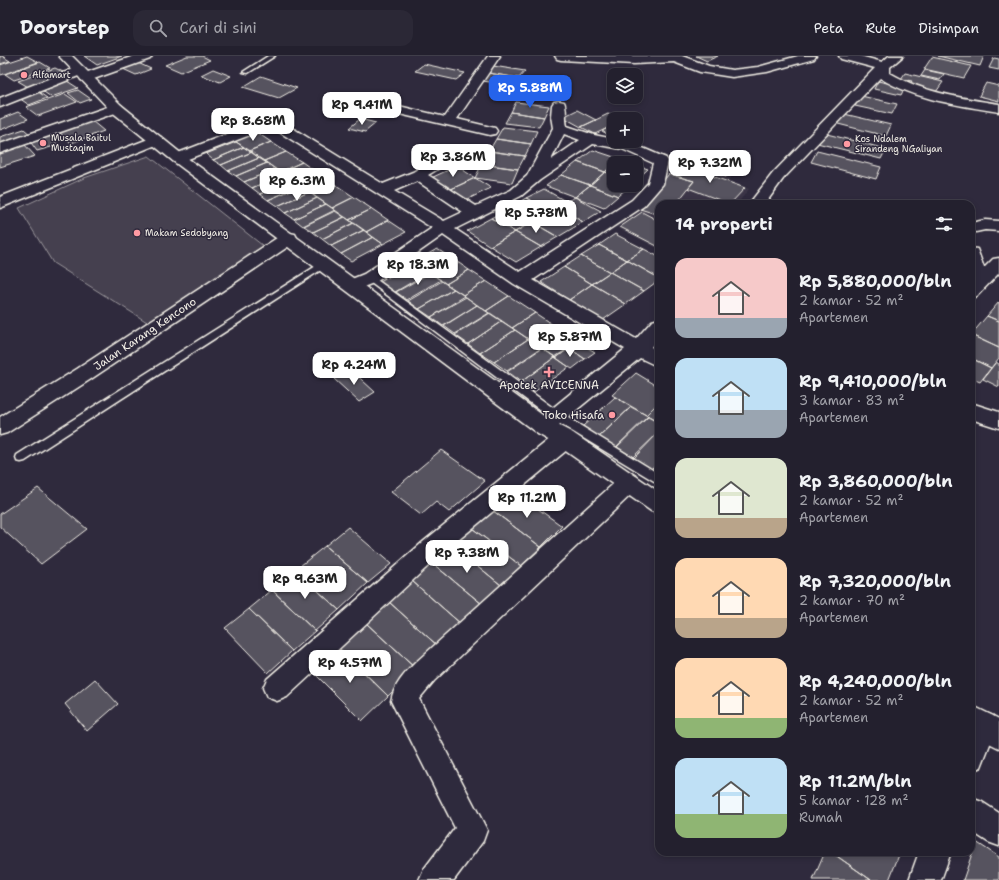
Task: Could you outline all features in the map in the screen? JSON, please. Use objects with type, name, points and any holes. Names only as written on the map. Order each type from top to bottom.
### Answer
[{"type":"street","points":[[65,56],[116,108],[178,158],[497,392],[555,428],[655,501]]},
{"type":"street","points":[[0,103],[83,74],[146,56]]},
{"type":"street","points":[[449,122],[494,56]]},
{"type":"street","points":[[561,56],[634,60],[674,57],[718,71],[740,74],[790,63],[810,56]]},
{"type":"street","points":[[845,56],[884,66]]},
{"type":"street","points":[[760,200],[778,176],[884,66],[897,56]]},
{"type":"street","points":[[884,66],[884,75],[891,80],[914,90],[940,98],[999,108]]},
{"type":"street","points":[[450,97],[486,69]]},
{"type":"street","points":[[532,179],[560,128],[558,116],[559,105]]},
{"type":"street","points":[[382,106],[490,131]]},
{"type":"street","points":[[427,116],[439,107]]},
{"type":"street","points":[[0,149],[116,108]]},
{"type":"street","points":[[178,158],[266,124],[276,124],[443,228],[520,280],[655,358]]},
{"type":"street","points":[[520,280],[638,203],[655,184],[661,161],[626,146],[591,139],[560,128]]},
{"type":"street","points":[[353,285],[370,278],[443,228],[510,196],[532,179],[591,139]]},
{"type":"street","points":[[0,204],[156,140]]},
{"type":"street","points":[[382,190],[418,175],[446,158]]},
{"type":"street","points":[[418,175],[475,213]]},
{"type":"street","points":[[975,227],[985,225],[999,226]]},
{"type":"street","name":"Jalan Karang Kencono","points":[[0,427],[84,374],[289,238]]},
{"type":"street","points":[[975,287],[999,263]]},
{"type":"street","points":[[277,688],[430,549],[639,348],[655,330]]},
{"type":"street","points":[[975,412],[999,420]]},
{"type":"street","points":[[435,880],[472,830],[405,701],[405,696],[412,686],[441,658],[629,483]]},
{"type":"street","points":[[975,747],[984,726]]},
{"type":"street","points":[[975,816],[999,831]]},
{"type":"street","points":[[925,880],[934,856]]},
{"type":"lane","points":[[246,72],[272,56]]},
{"type":"lane","points":[[21,458],[324,264]]},
{"type":"lane","points":[[370,278],[555,428],[655,478]]},
{"type":"shaded area","points":[[695,152],[740,169],[728,180],[749,189],[740,200],[655,200],[655,247],[614,226],[650,195],[667,172]]},
{"type":"shaded area","points":[[149,156],[267,249],[147,322],[53,263],[19,208],[84,178]]},
{"type":"building","points":[[0,56],[2,56],[10,61],[0,64]]},
{"type":"building","points":[[27,56],[38,62],[1,75],[0,74],[0,65]]},
{"type":"building","points":[[84,56],[122,56],[97,65]]},
{"type":"building","points":[[187,56],[202,56],[210,60],[181,72],[165,65]]},
{"type":"building","points":[[696,56],[718,56],[707,61]]},
{"type":"building","points":[[938,56],[984,56],[980,66]]},
{"type":"building","points":[[932,57],[971,66],[964,78],[924,69]]},
{"type":"building","points":[[994,58],[999,59],[999,70],[989,68]]},
{"type":"building","points":[[40,62],[50,68],[14,80],[5,74]]},
{"type":"building","points":[[138,63],[151,69],[136,75],[123,69]]},
{"type":"building","points":[[424,64],[465,73],[456,80],[415,71]]},
{"type":"building","points":[[493,66],[525,71],[519,78],[488,73]]},
{"type":"building","points":[[55,68],[67,74],[30,88],[18,81]]},
{"type":"building","points":[[213,69],[231,76],[220,82],[201,75]]},
{"type":"building","points":[[925,70],[944,74],[940,80],[921,76]]},
{"type":"building","points":[[488,73],[519,78],[515,86],[483,81]]},
{"type":"building","points":[[905,73],[943,82],[936,92],[909,85],[912,81],[901,79]]},
{"type":"building","points":[[261,76],[297,88],[279,98],[243,87]]},
{"type":"building","points":[[67,81],[78,88],[51,97],[41,90]]},
{"type":"building","points":[[878,81],[905,87],[901,95],[874,89]]},
{"type":"building","points":[[986,83],[999,86],[999,101],[979,96]]},
{"type":"building","points":[[78,90],[91,99],[80,103],[68,93]]},
{"type":"building","points":[[37,91],[47,98],[29,105],[19,98]]},
{"type":"building","points":[[65,94],[77,102],[38,116],[26,107]]},
{"type":"building","points":[[861,96],[897,104],[892,114],[855,106]]},
{"type":"building","points":[[516,102],[549,106],[544,117],[511,112]]},
{"type":"building","points":[[577,110],[596,120],[581,127],[563,117]]},
{"type":"building","points":[[18,112],[28,119],[0,130],[0,119]]},
{"type":"building","points":[[511,112],[544,117],[539,127],[505,123]]},
{"type":"building","points":[[840,113],[891,125],[886,136],[834,123]]},
{"type":"building","points":[[607,114],[607,128],[595,134],[581,127]]},
{"type":"building","points":[[360,119],[376,123],[365,132],[349,128]]},
{"type":"building","points":[[92,121],[104,131],[71,143],[59,132]]},
{"type":"building","points":[[503,127],[537,131],[531,144],[496,139]]},
{"type":"building","points":[[607,128],[607,134],[602,131]]},
{"type":"building","points":[[24,129],[32,136],[0,148],[0,137]]},
{"type":"building","points":[[256,132],[271,142],[249,151],[235,141]]},
{"type":"building","points":[[823,133],[886,149],[881,159],[817,143]]},
{"type":"building","name":"Musala Baitul Mustaqim","points":[[49,134],[58,145],[37,151],[29,140]]},
{"type":"building","points":[[496,139],[531,144],[525,156],[489,151]]},
{"type":"building","points":[[236,142],[244,147],[213,160],[206,154]]},
{"type":"building","points":[[271,142],[286,152],[264,161],[249,151]]},
{"type":"building","points":[[23,143],[35,156],[0,167],[0,151]]},
{"type":"building","points":[[244,147],[252,152],[221,165],[213,160]]},
{"type":"building","points":[[593,150],[611,156],[607,156],[607,170],[605,172],[577,162]]},
{"type":"building","points":[[489,151],[525,156],[518,169],[482,164]]},
{"type":"building","points":[[817,151],[881,167],[876,179],[811,162]]},
{"type":"building","points":[[252,152],[259,158],[228,171],[221,165]]},
{"type":"building","points":[[286,152],[302,162],[280,172],[264,161]]},
{"type":"building","points":[[698,155],[735,168],[726,177],[688,164]]},
{"type":"building","points":[[259,158],[267,163],[236,176],[228,171]]},
{"type":"building","points":[[302,162],[319,174],[297,184],[280,172]]},
{"type":"building","points":[[577,162],[605,172],[590,185],[561,175]]},
{"type":"building","points":[[267,163],[275,169],[244,182],[236,176]]},
{"type":"building","points":[[482,164],[518,169],[512,183],[475,178]]},
{"type":"building","points":[[688,164],[715,173],[712,176],[745,188],[734,200],[720,200],[688,188],[694,181],[676,176]]},
{"type":"building","points":[[457,166],[475,178],[449,190],[431,178]]},
{"type":"building","points":[[643,167],[648,169],[643,174]]},
{"type":"building","points":[[275,169],[283,174],[252,188],[244,182]]},
{"type":"building","points":[[605,172],[607,173],[607,192],[590,185]]},
{"type":"building","points":[[283,174],[291,180],[260,194],[252,188]]},
{"type":"building","points":[[319,174],[336,185],[313,195],[297,184]]},
{"type":"building","points":[[669,174],[694,181],[679,200],[655,200],[655,214],[640,209]]},
{"type":"building","points":[[561,175],[590,185],[575,197],[546,186]]},
{"type":"building","points":[[475,178],[491,188],[466,200],[449,190]]},
{"type":"building","points":[[291,180],[300,186],[268,200],[260,194]]},
{"type":"building","points":[[336,185],[354,197],[332,208],[313,195]]},
{"type":"building","points":[[590,185],[618,196],[604,208],[575,197]]},
{"type":"building","points":[[300,186],[309,192],[277,206],[268,200]]},
{"type":"building","points":[[544,189],[567,202],[550,211],[526,198]]},
{"type":"building","points":[[309,192],[317,198],[285,213],[277,206]]},
{"type":"building","points":[[608,192],[622,192],[618,196]]},
{"type":"building","points":[[354,197],[372,209],[349,220],[332,208]]},
{"type":"building","points":[[575,197],[601,211],[583,222],[557,207]]},
{"type":"building","points":[[317,198],[326,204],[294,219],[285,213]]},
{"type":"building","points":[[526,198],[550,211],[532,222],[509,208]]},
{"type":"building","points":[[326,204],[335,210],[303,226],[294,219]]},
{"type":"building","points":[[557,207],[583,222],[558,237],[532,222]]},
{"type":"building","points":[[509,208],[532,222],[515,232],[491,218]]},
{"type":"building","points":[[372,209],[388,220],[366,232],[349,220]]},
{"type":"building","points":[[335,211],[344,217],[313,232],[304,226]]},
{"type":"building","points":[[642,212],[655,219],[655,245],[620,227]]},
{"type":"building","points":[[345,217],[353,223],[322,239],[313,232]]},
{"type":"building","points":[[491,218],[515,232],[490,246],[467,231]]},
{"type":"building","points":[[388,220],[406,232],[383,244],[366,232]]},
{"type":"building","points":[[532,222],[558,237],[541,247],[515,232]]},
{"type":"building","points":[[354,223],[364,230],[331,246],[322,239]]},
{"type":"building","points":[[364,230],[373,237],[341,254],[331,246]]},
{"type":"building","points":[[515,232],[541,247],[516,262],[490,246]]},
{"type":"building","points":[[615,234],[644,249],[627,260],[599,245]]},
{"type":"building","points":[[373,237],[383,244],[351,261],[341,254]]},
{"type":"building","points":[[599,245],[627,260],[610,272],[581,256]]},
{"type":"building","points":[[437,249],[456,261],[432,274],[414,262]]},
{"type":"building","points":[[644,249],[655,255],[655,276],[627,260]]},
{"type":"building","points":[[581,256],[610,272],[592,284],[564,267]]},
{"type":"building","points":[[627,260],[655,276],[655,283],[644,291],[610,272]]},
{"type":"building","points":[[456,261],[469,270],[446,284],[432,274]]},
{"type":"building","points":[[415,263],[429,272],[395,292],[380,282]]},
{"type":"building","points":[[564,267],[592,284],[569,300],[541,282]]},
{"type":"building","points":[[469,270],[486,281],[463,295],[446,284]]},
{"type":"building","points":[[610,272],[644,291],[626,304],[592,284]]},
{"type":"building","points":[[430,273],[441,280],[407,300],[396,292]]},
{"type":"building","points":[[442,281],[454,289],[419,309],[408,301]]},
{"type":"building","points":[[486,281],[509,296],[486,311],[463,295]]},
{"type":"building","points":[[592,284],[626,304],[603,320],[569,300]]},
{"type":"building","points":[[454,289],[465,296],[431,317],[419,309]]},
{"type":"building","points":[[509,296],[535,313],[512,328],[486,311]]},
{"type":"building","points":[[466,297],[477,305],[443,326],[431,317]]},
{"type":"building","points":[[999,302],[999,321],[987,316]]},
{"type":"building","points":[[477,305],[489,313],[455,334],[444,326]]},
{"type":"building","points":[[490,313],[502,321],[468,344],[455,335]]},
{"type":"building","points":[[535,313],[559,329],[536,344],[512,328]]},
{"type":"building","points":[[987,316],[999,321],[999,348],[975,337],[975,330]]},
{"type":"building","points":[[502,321],[515,330],[480,353],[468,344]]},
{"type":"building","points":[[559,329],[578,342],[556,358],[536,344]]},
{"type":"building","points":[[559,329],[578,342],[555,357],[536,344]]},
{"type":"building","points":[[515,330],[528,339],[494,362],[480,353]]},
{"type":"building","points":[[975,337],[999,348],[999,358],[991,368],[975,360]]},
{"type":"building","points":[[528,339],[541,348],[507,371],[494,362]]},
{"type":"building","points":[[578,342],[595,352],[585,359],[569,348]]},
{"type":"building","points":[[542,348],[555,357],[521,382],[507,372]]},
{"type":"building","points":[[569,348],[585,359],[572,369],[556,358]]},
{"type":"building","points":[[555,357],[569,367],[534,392],[521,382]]},
{"type":"building","points":[[975,360],[991,368],[980,382],[975,380]]},
{"type":"building","points":[[996,362],[999,364],[999,387],[983,379]]},
{"type":"building","points":[[350,369],[375,392],[359,402],[334,379]]},
{"type":"building","points":[[636,373],[655,385],[655,406],[646,415],[612,395]]},
{"type":"building","points":[[615,397],[631,407],[599,437],[583,426]]},
{"type":"building","points":[[655,406],[655,421],[646,415]]},
{"type":"building","points":[[631,407],[648,416],[616,447],[599,437]]},
{"type":"building","points":[[648,417],[655,421],[655,436],[633,457],[617,447]]},
{"type":"building","points":[[655,436],[655,465],[651,469],[634,458]]},
{"type":"building","points":[[441,450],[485,481],[449,512],[436,502],[421,515],[391,492]]},
{"type":"building","points":[[655,465],[655,472],[651,469]]},
{"type":"building","points":[[38,488],[87,529],[41,564],[0,527],[0,514]]},
{"type":"building","points":[[513,491],[562,526],[541,547],[492,510]]},
{"type":"building","points":[[492,510],[541,547],[521,566],[472,528]]},
{"type":"building","points":[[348,527],[391,564],[368,583],[325,546]]},
{"type":"building","points":[[472,528],[521,566],[501,585],[452,545]]},
{"type":"building","points":[[452,545],[501,585],[482,604],[432,563]]},
{"type":"building","points":[[325,546],[368,583],[339,610],[295,570]]},
{"type":"building","points":[[432,563],[482,604],[461,624],[412,581]]},
{"type":"building","points":[[295,570],[339,610],[315,631],[272,590]]},
{"type":"building","points":[[412,581],[461,624],[439,647],[389,602]]},
{"type":"building","points":[[272,590],[315,631],[292,651],[249,609]]},
{"type":"building","points":[[389,602],[439,647],[416,669],[366,623]]},
{"type":"building","points":[[249,609],[292,651],[268,673],[225,628]]},
{"type":"building","points":[[366,623],[416,669],[388,696],[338,647]]},
{"type":"building","points":[[338,647],[388,696],[362,721],[312,671]]},
{"type":"building","points":[[95,679],[118,704],[87,731],[65,704]]},
{"type":"building","points":[[976,842],[999,857],[999,880],[963,880],[971,856],[975,856]]},
{"type":"building","points":[[823,856],[837,856],[871,880],[813,880]]},
{"type":"building","points":[[837,856],[899,856],[889,880],[871,880]]},
{"type":"place","name":"Alfamart","points":[[24,75]]},
{"type":"place","name":"Musala Baitul Mustaqim","points":[[43,143]]},
{"type":"place","name":"Kos Ndalem Sirandeng NGaliyan","points":[[847,144]]},
{"type":"place","name":"Makam Sedobyang","points":[[137,233]]},
{"type":"place","name":"Apotek AVICENNA","points":[[549,372]]},
{"type":"place","name":"Toko Hisafa","points":[[612,415]]}]
